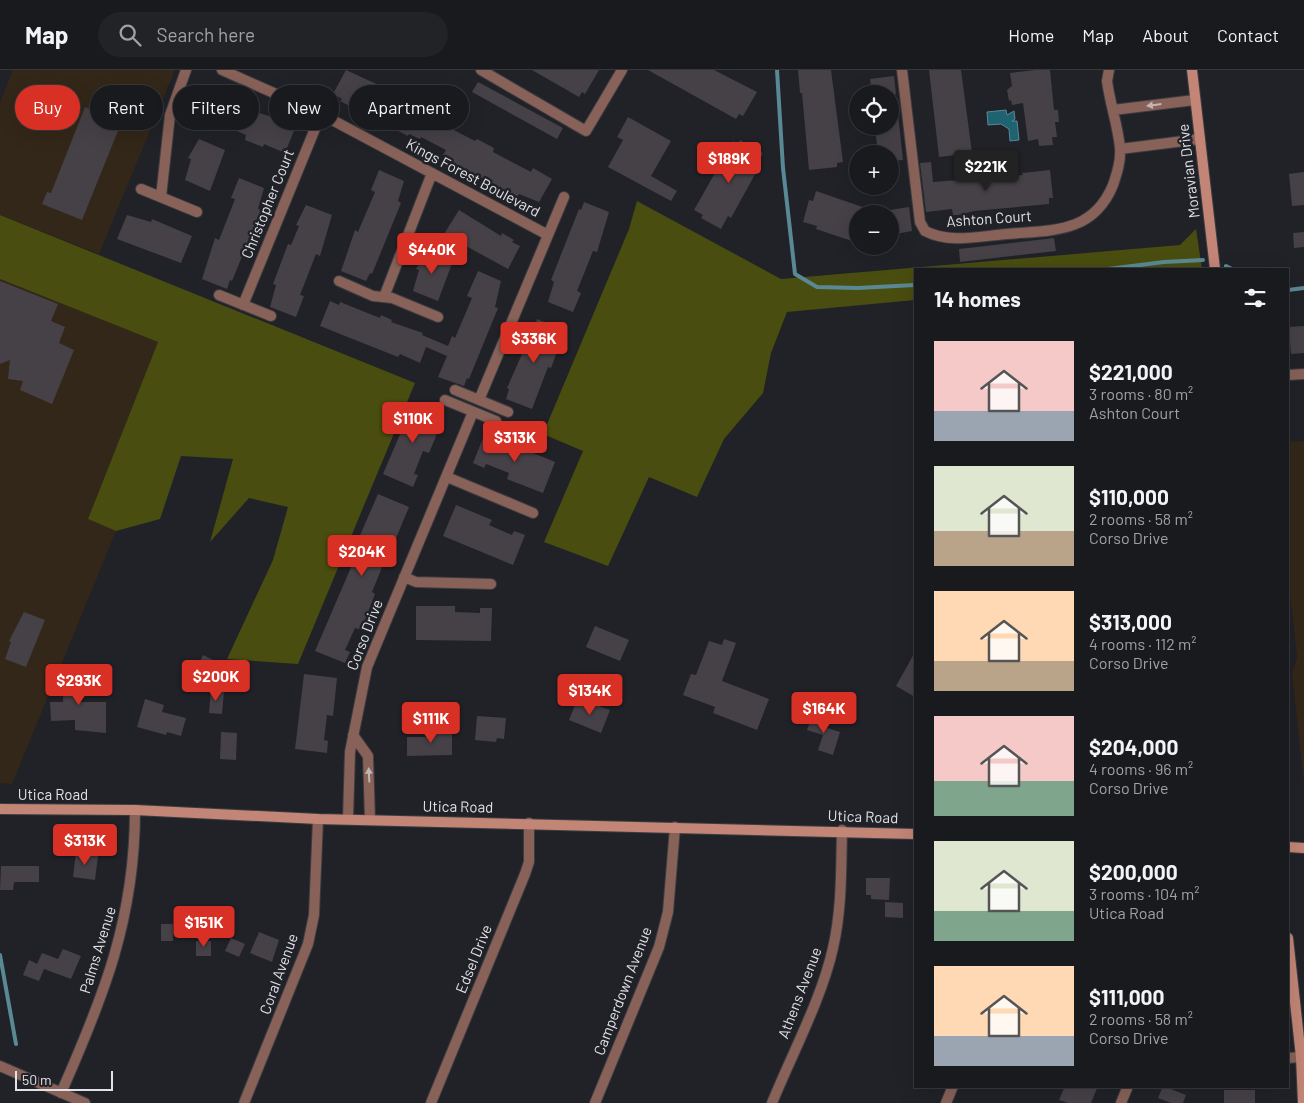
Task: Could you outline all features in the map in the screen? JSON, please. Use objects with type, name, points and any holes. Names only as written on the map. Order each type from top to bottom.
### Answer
[{"type":"main road","name":"Moravian Drive","points":[[1192,70],[1216,268]]},
{"type":"main road","name":"Utica Road","points":[[0,809],[135,810],[348,820],[842,830],[914,834]]},
{"type":"main road","points":[[1289,847],[1304,848]]},
{"type":"main road","points":[[1289,947],[1301,1057],[1303,1103]]},
{"type":"street","points":[[161,197],[170,115],[186,70]]},
{"type":"street","name":"Kings Forest Boulevard","points":[[222,70],[269,91]]},
{"type":"street","points":[[480,70],[586,131],[622,70]]},
{"type":"street","name":"Ashton Court","points":[[902,70],[917,209],[925,231],[948,239],[1064,229],[1089,218],[1102,205],[1110,190],[1120,162],[1117,129],[1108,89],[1109,70]]},
{"type":"street","points":[[1113,110],[1195,100]]},
{"type":"street","name":"Kings Forest Boulevard","points":[[339,124],[548,235]]},
{"type":"street","name":"Christopher Court","points":[[243,305],[314,130]]},
{"type":"street","points":[[1120,149],[1200,139]]},
{"type":"street","points":[[384,297],[432,173]]},
{"type":"street","points":[[141,189],[198,212]]},
{"type":"street","points":[[479,400],[564,197]]},
{"type":"street","points":[[339,281],[373,296],[384,297],[438,317]]},
{"type":"street","points":[[219,295],[271,316]]},
{"type":"street","points":[[1289,375],[1304,374]]},
{"type":"street","points":[[455,390],[508,412]]},
{"type":"street","points":[[445,400],[496,421]]},
{"type":"street","name":"Corso Drive","points":[[348,820],[350,752],[367,667],[473,412]]},
{"type":"street","points":[[447,477],[533,513]]},
{"type":"street","points":[[404,577],[416,582],[491,584]]},
{"type":"street","points":[[353,735],[368,756],[370,820]]},
{"type":"street","name":"Palms Avenue","points":[[61,1093],[111,972],[118,948],[133,872],[135,810]]},
{"type":"street","name":"Coral Avenue","points":[[244,1103],[308,944],[314,915],[318,819]]},
{"type":"street","name":"Edsel Drive","points":[[431,1103],[525,874],[529,862],[529,823]]},
{"type":"street","name":"Camperdown Avenue","points":[[595,1103],[659,947],[668,912],[675,827]]},
{"type":"street","name":"Athens Avenue","points":[[772,1103],[825,976],[833,948],[841,884],[842,830]]},
{"type":"street","points":[[1289,1058],[1301,1057]]},
{"type":"street","points":[[0,1066],[85,1103]]},
{"type":"street","points":[[946,1103],[952,1088]]},
{"type":"street","points":[[1121,1103],[1127,1088]]},
{"type":"shaded area","points":[[13,70],[175,70],[163,99],[163,85],[90,85],[90,130],[150,130],[99,254],[0,215],[0,102]]},
{"type":"shaded area","points":[[0,279],[158,342],[88,519],[116,531],[12,784],[0,783]]},
{"type":"shaded area","points":[[1304,441],[1304,782],[1292,674],[1297,657],[1289,583],[1289,442]]},
{"type":"green space","points":[[637,201],[781,279],[1180,245],[1196,229],[1202,268],[914,268],[914,300],[787,312],[771,353],[763,393],[724,439],[697,497],[649,477],[608,566],[544,542],[583,451],[543,434],[629,229]]},
{"type":"green space","points":[[0,215],[415,383],[298,664],[227,659],[273,560],[288,507],[249,498],[210,542],[233,459],[181,456],[160,519],[116,531],[88,519],[158,342],[0,279]]},
{"type":"water","points":[[1006,110],[1007,115],[1014,111],[1015,119],[1012,121],[1017,121],[1019,140],[1010,141],[1009,129],[1001,124],[988,125],[987,112]]},
{"type":"building","points":[[346,70],[378,85],[349,85],[349,106],[340,101],[342,99],[339,97],[338,85]]},
{"type":"building","points":[[532,70],[599,70],[585,94],[582,92],[579,97]]},
{"type":"building","points":[[648,70],[714,70],[757,92],[743,116],[739,114],[736,119]]},
{"type":"building","points":[[798,70],[831,70],[843,162],[837,163],[837,167],[809,170]]},
{"type":"building","points":[[929,70],[961,70],[972,153],[939,157]]},
{"type":"building","points":[[1050,70],[1054,110],[1058,110],[1059,122],[1055,122],[1057,137],[1052,137],[1053,145],[1039,146],[1038,139],[1028,141],[1023,103],[1012,105],[1011,100],[1009,101],[1007,90],[1012,86],[1010,73]]},
{"type":"building","points":[[894,76],[895,85],[871,85],[870,79]]},
{"type":"building","points":[[478,82],[563,128],[557,139],[472,92]]},
{"type":"building","points":[[85,107],[90,109],[90,130],[118,130],[82,220],[42,204],[47,192],[51,193],[76,130],[80,130],[80,120]]},
{"type":"building","points":[[259,113],[269,116],[269,130],[294,130],[285,153],[264,144],[263,147],[245,140],[246,135],[235,130],[259,130]]},
{"type":"building","points":[[628,117],[671,141],[651,176],[677,191],[671,201],[608,167],[623,140],[617,137]]},
{"type":"building","points":[[899,123],[903,160],[899,160],[899,145],[877,145],[876,135],[899,135]]},
{"type":"building","points":[[396,130],[454,130],[494,148],[493,152],[531,172],[533,168],[552,179],[539,202],[519,194],[517,197],[450,162],[451,159],[443,155],[446,150],[421,137],[420,139],[409,134],[408,136]]},
{"type":"building","points":[[199,139],[225,150],[210,191],[185,180],[191,159],[188,158]]},
{"type":"building","points":[[740,140],[763,153],[756,166],[759,167],[731,218],[728,216],[721,229],[701,218],[703,215],[694,210],[733,141],[738,144]]},
{"type":"building","points":[[931,162],[933,182],[1023,175],[1022,173],[1050,170],[1053,198],[1049,198],[1049,204],[974,211],[958,215],[953,215],[952,209],[926,212],[920,163]]},
{"type":"building","points":[[379,170],[404,181],[398,201],[401,203],[372,274],[370,273],[366,281],[341,271],[355,230],[358,232],[375,192],[371,190]]},
{"type":"building","points":[[1304,172],[1304,205],[1292,206],[1289,174]]},
{"type":"building","points":[[239,178],[264,188],[258,209],[261,210],[227,289],[202,279],[215,238],[219,240],[235,199],[231,198]]},
{"type":"building","points":[[816,191],[857,205],[849,205],[849,240],[816,229],[817,226],[803,222],[809,200],[813,201]]},
{"type":"building","points":[[584,202],[609,212],[597,252],[593,251],[577,291],[581,293],[573,312],[548,302],[554,282],[551,280],[579,209],[581,210]]},
{"type":"building","points":[[306,205],[332,215],[320,256],[316,254],[300,295],[304,296],[296,317],[270,307],[276,285],[273,284],[288,244],[291,245],[299,226],[296,225]]},
{"type":"building","points":[[909,207],[912,231],[899,233],[899,209]]},
{"type":"building","points":[[459,210],[501,236],[502,233],[514,240],[512,242],[520,246],[508,269],[444,234]]},
{"type":"building","points":[[127,215],[151,222],[152,219],[192,236],[181,263],[117,239]]},
{"type":"building","points":[[1304,232],[1304,247],[1294,248],[1293,233]]},
{"type":"building","points":[[1054,238],[1056,251],[960,262],[959,249]]},
{"type":"building","points":[[426,249],[453,261],[438,301],[413,291],[419,270],[416,269]]},
{"type":"building","points":[[478,271],[501,281],[495,307],[498,308],[469,379],[467,378],[464,386],[438,377],[447,356],[426,347],[420,363],[400,354],[398,357],[320,326],[330,301],[339,305],[340,302],[380,318],[381,315],[392,320],[391,322],[423,333],[422,335],[448,346],[452,336],[455,338],[472,298],[467,296]]},
{"type":"building","points":[[0,281],[58,304],[51,321],[65,327],[59,343],[74,350],[52,404],[20,390],[23,381],[8,379],[10,360],[0,364]]},
{"type":"building","points":[[537,319],[561,329],[554,347],[558,349],[551,368],[548,367],[532,409],[506,399],[509,389],[507,388],[529,338],[532,326],[535,327]]},
{"type":"building","points":[[1304,326],[1304,353],[1291,354],[1289,327]]},
{"type":"building","points":[[413,404],[444,417],[429,453],[423,451],[414,474],[418,475],[413,487],[383,474]]},
{"type":"building","points":[[485,433],[555,462],[543,493],[507,479],[509,473],[486,464],[484,468],[473,463]]},
{"type":"building","points":[[378,494],[409,507],[394,543],[388,540],[379,563],[383,565],[372,592],[375,594],[361,630],[355,628],[345,650],[350,652],[345,663],[315,651],[352,565],[348,563]]},
{"type":"building","points":[[456,505],[492,520],[489,525],[512,535],[514,531],[525,535],[513,565],[443,536]]},
{"type":"building","points":[[416,606],[455,606],[455,612],[480,613],[480,608],[492,608],[491,641],[416,640]]},
{"type":"building","points":[[24,612],[45,620],[26,667],[5,659],[11,642],[9,641]]},
{"type":"building","points":[[595,626],[629,640],[620,661],[586,647]]},
{"type":"building","points":[[724,639],[736,643],[722,681],[769,699],[757,730],[713,713],[715,707],[683,695],[691,674],[696,675],[709,641],[722,645]]},
{"type":"building","points":[[914,654],[914,696],[896,686]]},
{"type":"building","points":[[203,655],[215,661],[207,678],[195,672]]},
{"type":"building","points":[[64,668],[83,669],[81,702],[106,702],[106,733],[75,730],[75,720],[51,721],[50,702],[63,702]]},
{"type":"building","points":[[304,674],[337,678],[333,716],[327,715],[324,740],[328,741],[327,753],[295,749]]},
{"type":"building","points":[[211,690],[224,691],[222,714],[209,713]]},
{"type":"building","points":[[145,699],[164,705],[162,712],[186,718],[181,736],[167,732],[166,735],[137,727]]},
{"type":"building","points":[[577,700],[595,708],[596,705],[610,710],[601,733],[569,720]]},
{"type":"building","points":[[813,714],[829,719],[827,728],[840,732],[833,755],[818,750],[823,735],[807,730]]},
{"type":"building","points":[[477,716],[506,718],[504,739],[497,738],[496,742],[475,740]]},
{"type":"building","points":[[430,730],[452,730],[452,755],[407,756],[407,737],[430,737]]},
{"type":"building","points":[[221,732],[237,733],[236,760],[220,759]]},
{"type":"building","points":[[76,853],[98,856],[95,880],[73,877]]},
{"type":"building","points":[[1,866],[39,866],[39,882],[14,882],[13,890],[0,890]]},
{"type":"building","points":[[866,878],[890,878],[889,900],[871,899],[871,895],[866,895]]},
{"type":"building","points":[[885,902],[903,903],[903,918],[885,917]]},
{"type":"building","points":[[161,924],[173,924],[173,941],[161,941]]},
{"type":"building","points":[[259,932],[279,940],[272,962],[250,953]]},
{"type":"building","points":[[231,938],[245,944],[239,957],[225,951]]},
{"type":"building","points":[[196,941],[211,941],[211,956],[196,956]]},
{"type":"building","points":[[63,949],[81,956],[71,979],[44,969],[39,981],[23,975],[29,960],[37,964],[42,953],[58,959]]},
{"type":"building","points":[[1064,1088],[1097,1088],[1091,1103],[1068,1103],[1059,1100]]},
{"type":"building","points":[[1162,1088],[1168,1088],[1186,1095],[1183,1103],[1171,1103],[1158,1098]]},
{"type":"building","points":[[1224,1090],[1255,1090],[1255,1103],[1224,1103]]},
{"type":"waterway","points":[[777,70],[783,168],[795,274],[817,287],[858,288],[914,285]]},
{"type":"waterway","points":[[1116,268],[1164,262],[1203,260]]},
{"type":"waterway","points":[[1226,266],[1230,268]]},
{"type":"waterway","points":[[1289,290],[1304,288]]},
{"type":"waterway","points":[[0,955],[16,1044]]}]
